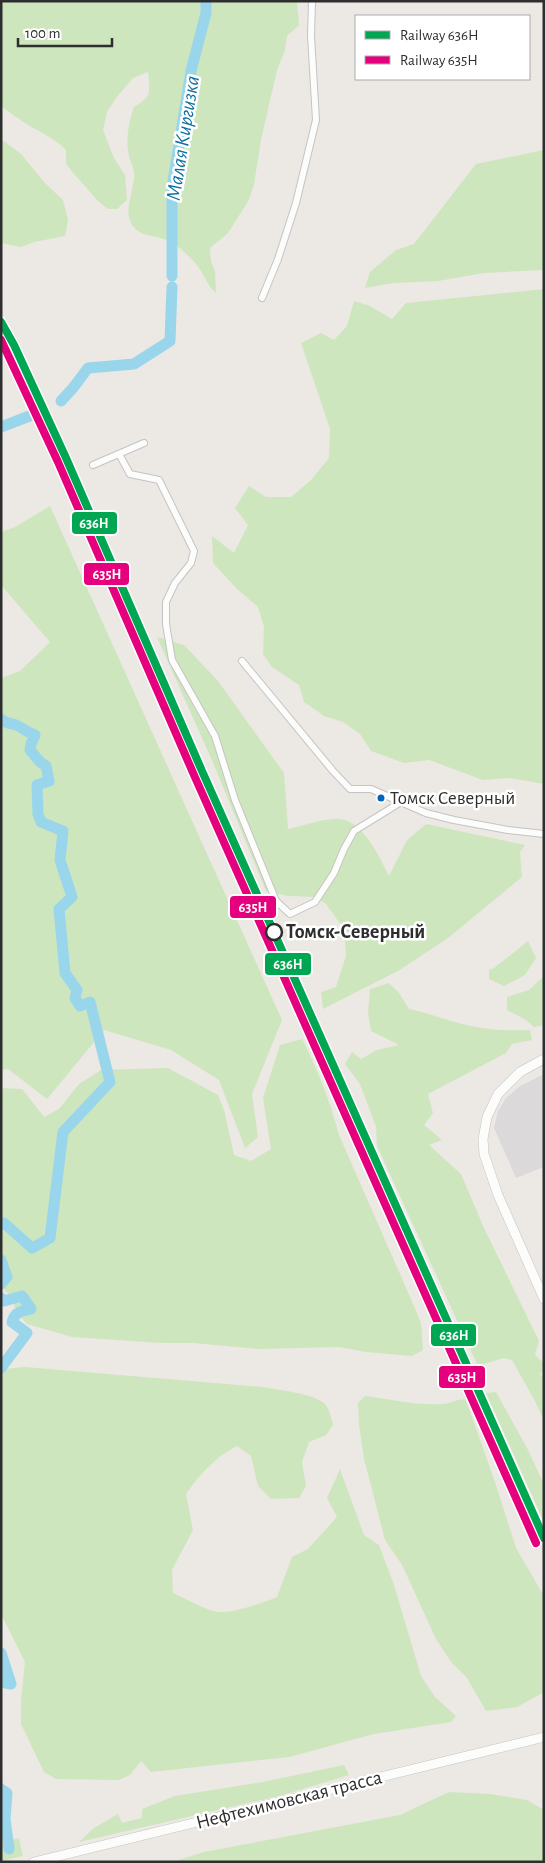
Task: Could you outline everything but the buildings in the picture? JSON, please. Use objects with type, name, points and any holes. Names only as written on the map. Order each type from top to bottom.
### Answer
[{"type":"main road","points":[[544,1060],[520,1072],[498,1094],[487,1117],[483,1139],[484,1154],[498,1195],[544,1299]]},
{"type":"main road","name":"Нефтехимовская трасса","points":[[34,1862],[544,1737]]},
{"type":"street","points":[[262,298],[278,260],[296,203],[316,120],[311,36],[312,1]]},
{"type":"street","points":[[93,464],[144,443]]},
{"type":"street","points":[[119,454],[130,474],[159,480],[194,551],[191,564],[175,583],[166,602],[166,624],[172,660],[215,736],[235,800],[276,901],[290,914],[315,902],[334,873],[354,831],[401,802]]},
{"type":"street","points":[[242,661],[350,789],[371,789],[426,813],[454,820],[508,830],[544,834]]},
{"type":"shaded area","points":[[544,1074],[544,1167],[516,1178],[494,1128],[498,1111],[506,1098],[520,1086]]},
{"type":"green space","points":[[1,1],[297,1],[299,25],[287,36],[285,50],[277,70],[261,140],[254,184],[249,200],[228,233],[210,248],[211,262],[215,271],[216,293],[183,250],[166,240],[139,232],[134,228],[129,217],[128,211],[134,171],[129,158],[128,131],[134,107],[147,97],[149,89],[148,72],[133,78],[107,112],[103,130],[114,158],[125,175],[127,200],[117,209],[108,209],[99,202],[66,164],[66,150],[1,106]]},
{"type":"green space","points":[[1,139],[21,154],[44,182],[63,200],[68,220],[65,236],[34,242],[21,247],[1,243]]},
{"type":"green space","points":[[544,150],[544,270],[484,273],[438,281],[393,283],[365,288],[370,272],[396,250],[414,244],[476,164]]},
{"type":"green space","points":[[544,289],[544,784],[510,778],[483,780],[429,760],[404,763],[371,751],[360,734],[343,722],[324,716],[304,702],[299,685],[272,667],[263,654],[264,627],[258,607],[237,589],[213,563],[212,536],[234,553],[248,525],[235,508],[249,486],[266,497],[291,497],[311,480],[329,458],[330,429],[301,343],[321,333],[334,340],[347,326],[354,301],[370,306],[392,319],[406,303]]},
{"type":"green space","points":[[50,506],[282,1020],[252,1094],[258,1137],[245,1148],[219,1080],[171,1050],[104,1030],[47,1099],[8,1069],[1,1070],[1,678],[20,671],[50,642],[1,585],[1,532],[15,527]]},
{"type":"green space","points":[[157,637],[184,645],[218,681],[284,773],[288,829],[334,819],[344,820],[353,824],[368,839],[389,876],[407,840],[426,824],[525,845],[520,852],[522,877],[448,938],[398,971],[323,1009],[321,992],[336,987],[346,956],[344,929],[326,904],[315,897],[288,896],[266,891],[214,765]]},
{"type":"green space","points":[[528,941],[536,958],[525,975],[504,986],[489,979],[489,970]]},
{"type":"green space","points":[[544,976],[544,1025],[534,1027],[526,1020],[507,1010],[507,997],[529,990]]},
{"type":"green space","points":[[389,983],[399,993],[409,1009],[478,1027],[500,1030],[530,1030],[532,1040],[512,1044],[506,1053],[428,1094],[433,1113],[424,1125],[442,1140],[429,1145],[461,1174],[484,1228],[539,1341],[535,1355],[544,1363],[544,1369],[540,1375],[544,1376],[544,1421],[512,1360],[503,1358],[478,1366],[377,1146],[376,1127],[360,1084],[345,1064],[352,1052],[361,1059],[377,1050],[399,1045],[371,1031],[368,1013],[370,989]]},
{"type":"green space","points":[[302,1039],[323,1086],[339,1135],[421,1323],[423,1350],[412,1356],[366,1352],[339,1347],[258,1349],[193,1343],[161,1343],[72,1337],[27,1324],[17,1313],[10,1295],[1,1287],[1,1088],[22,1089],[44,1117],[59,1109],[79,1084],[101,1070],[168,1068],[218,1095],[224,1110],[234,1155],[251,1161],[271,1149],[263,1098],[280,1045]]},
{"type":"green space","points":[[25,1367],[263,1387],[301,1394],[324,1403],[333,1425],[326,1435],[309,1442],[302,1462],[306,1486],[299,1498],[271,1499],[258,1486],[251,1456],[237,1446],[215,1461],[197,1480],[186,1494],[193,1530],[172,1570],[173,1593],[203,1607],[220,1612],[257,1605],[277,1597],[292,1557],[308,1549],[337,1517],[327,1498],[340,1469],[364,1535],[379,1545],[394,1585],[421,1676],[435,1697],[456,1716],[451,1722],[374,1734],[289,1757],[151,1772],[141,1761],[130,1775],[119,1780],[56,1779],[44,1772],[21,1724],[21,1700],[25,1662],[1,1614],[1,1374],[3,1369]]},
{"type":"green space","points":[[496,1392],[527,1448],[544,1484],[544,1522],[486,1393]]},
{"type":"green space","points":[[365,1396],[424,1404],[443,1404],[466,1400],[516,1548],[544,1596],[544,1692],[517,1707],[486,1711],[467,1678],[451,1662],[436,1639],[402,1565],[385,1540],[364,1459],[359,1424],[358,1403]]},
{"type":"green space","points":[[344,1765],[349,1775],[283,1795],[79,1842],[94,1828],[118,1814],[122,1823],[142,1818],[142,1809],[175,1796],[263,1782]]},
{"type":"green space","points":[[449,1792],[490,1794],[527,1800],[544,1810],[544,1862],[173,1862],[204,1852],[400,1815]]},
{"type":"green space","points":[[19,1838],[23,1856],[1,1861],[1,1843]]},
{"type":"waterway","name":"Малая Киргизка","points":[[172,276],[172,188],[191,71],[206,13],[206,1]]},
{"type":"waterway","name":"Малая Киргизка","points":[[61,401],[88,368],[134,364],[170,341],[172,287]]},
{"type":"waterway","name":"Малая Киргизка","points":[[1,427],[32,415]]},
{"type":"waterway","name":"Малая Киргизка","points":[[1,719],[35,735],[30,750],[46,766],[49,781],[37,785],[38,814],[41,822],[63,831],[60,860],[72,897],[59,909],[65,973],[77,990],[75,998],[80,1006],[90,1002],[110,1082],[63,1132],[50,1238],[32,1248],[4,1223],[1,1224]]},
{"type":"waterway","name":"Малая Киргизка","points":[[1,1260],[7,1277],[1,1284]]},
{"type":"waterway","name":"Малая Киргизка","points":[[1,1298],[4,1301],[22,1296],[31,1309],[19,1312],[13,1319],[12,1322],[27,1333],[1,1368]]},
{"type":"waterway","name":"Малая Киргизка","points":[[1,1653],[11,1684],[1,1682]]},
{"type":"waterway","name":"Малая Киргизка","points":[[1,1789],[7,1793],[5,1819],[9,1849]]},
{"type":"rail line","name":"636Н","points":[[1,322],[14,345],[66,458],[202,771],[544,1538]]},
{"type":"rail line","name":"635Н","points":[[1,340],[58,462],[194,775],[536,1543]]},
{"type":"place","name":"Томск Северный","points":[[381,798]]},
{"type":"place","name":"Томск-Северный","points":[[274,932]]}]
